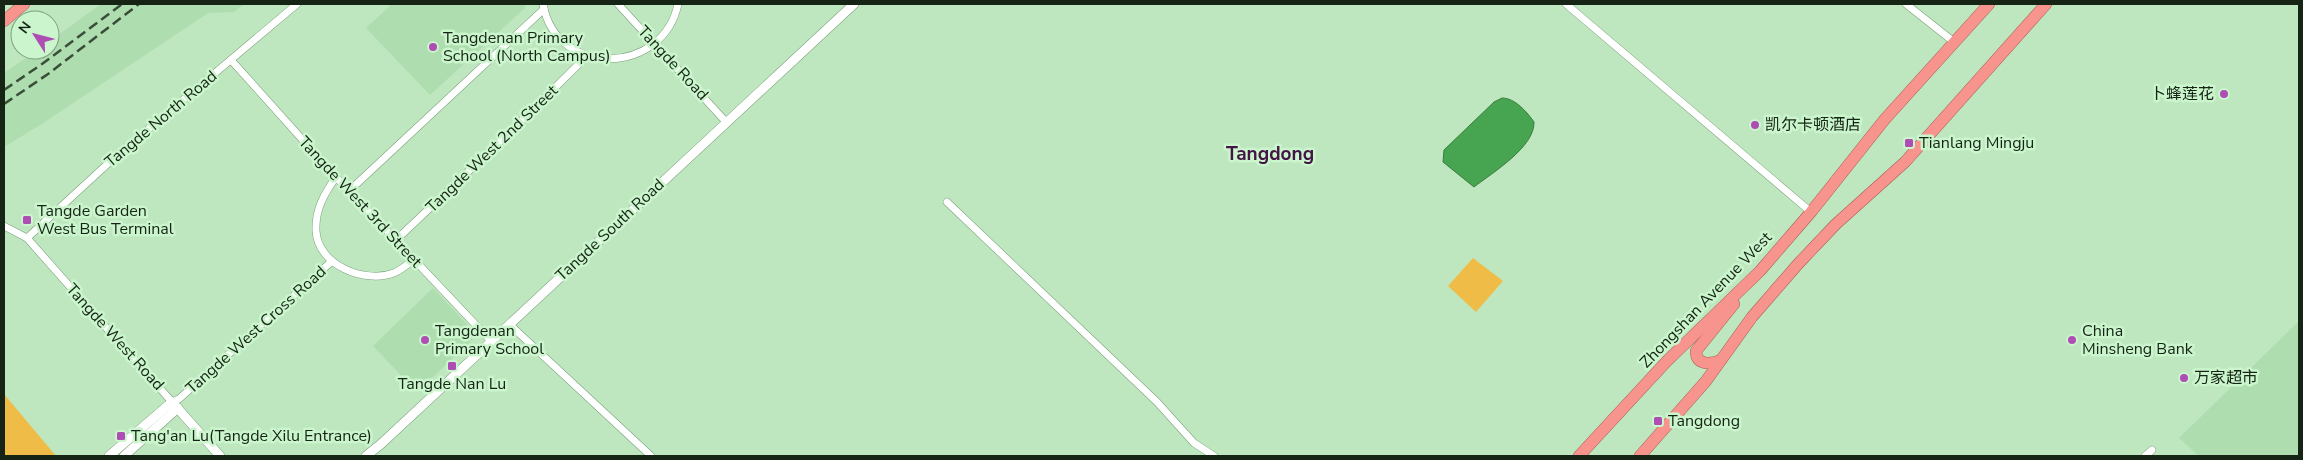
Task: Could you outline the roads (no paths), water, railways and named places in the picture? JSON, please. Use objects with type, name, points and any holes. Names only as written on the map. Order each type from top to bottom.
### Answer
[{"type":"highway","points":[[4,12],[16,4]]},
{"type":"highway","points":[[4,21],[24,4]]},
{"type":"highway","name":"Zhongshan Avenue West","points":[[1580,456],[1677,351],[1742,290],[1811,212],[1871,135],[1989,4]]},
{"type":"highway","points":[[1640,456],[1698,391],[1760,307],[1804,257],[1836,224],[1911,155],[2046,4]]},
{"type":"highway","points":[[1721,360],[1712,364],[1704,363],[1698,358],[1696,350],[1724,318],[1742,290]]},
{"type":"street","name":"Tangde North Road","points":[[27,238],[114,158],[298,4]]},
{"type":"street","name":"Tangde Road","points":[[618,4],[727,123]]},
{"type":"street","points":[[349,191],[543,6],[553,29],[560,38],[587,56],[610,60],[643,51],[654,44],[668,28],[678,4]]},
{"type":"street","name":"Tangde South Road","points":[[366,456],[854,4]]},
{"type":"street","points":[[1566,4],[1811,212]]},
{"type":"street","points":[[1906,4],[1954,42]]},
{"type":"street","name":"Tangde West 2nd Street","points":[[395,241],[498,144],[587,56]]},
{"type":"street","name":"Tangde West 3rd Street","points":[[231,60],[395,241],[491,341]]},
{"type":"street","points":[[336,177],[320,202],[316,223],[318,242],[325,254],[332,261],[357,273],[380,276],[393,273],[405,267],[413,260]]},
{"type":"street","points":[[947,202],[1157,402],[1194,443],[1214,456]]},
{"type":"street","name":"Tangde West Road","points":[[4,226],[27,238],[176,403],[220,456]]},
{"type":"street","name":"Tangde West Cross Road","points":[[176,403],[332,261]]},
{"type":"street","points":[[509,324],[651,456]]},
{"type":"street","points":[[109,456],[176,403]]},
{"type":"street","points":[[124,456],[176,403]]},
{"type":"street","points":[[2145,456],[2152,450]]},
{"type":"railway","points":[[4,90],[122,4]]},
{"type":"railway","points":[[4,104],[48,74],[139,4]]},
{"type":"place","name":"Tangdenan Primary School (North Campus)","points":[[433,47]]},
{"type":"place","name":"卜蜂莲花","points":[[2224,94]]},
{"type":"place","name":"凯尔卡顿酒店","points":[[1755,125]]},
{"type":"place","name":"Tianlang Mingju","points":[[1909,143]]},
{"type":"place","name":"Tangde Garden West Bus Terminal","points":[[27,220]]},
{"type":"place","name":"Tangdenan Primary School","points":[[425,340]]},
{"type":"place","name":"China Minsheng Bank","points":[[2072,340]]},
{"type":"place","name":"Tangde Nan Lu","points":[[452,366]]},
{"type":"place","name":"万家超市","points":[[2184,378]]},
{"type":"place","name":"Tangdong","points":[[1658,421]]},
{"type":"place","name":"Tang'an Lu(Tangde Xilu Entrance)","points":[[121,436]]},
{"type":"district","name":"Tangdong","points":[[1270,154]]}]
